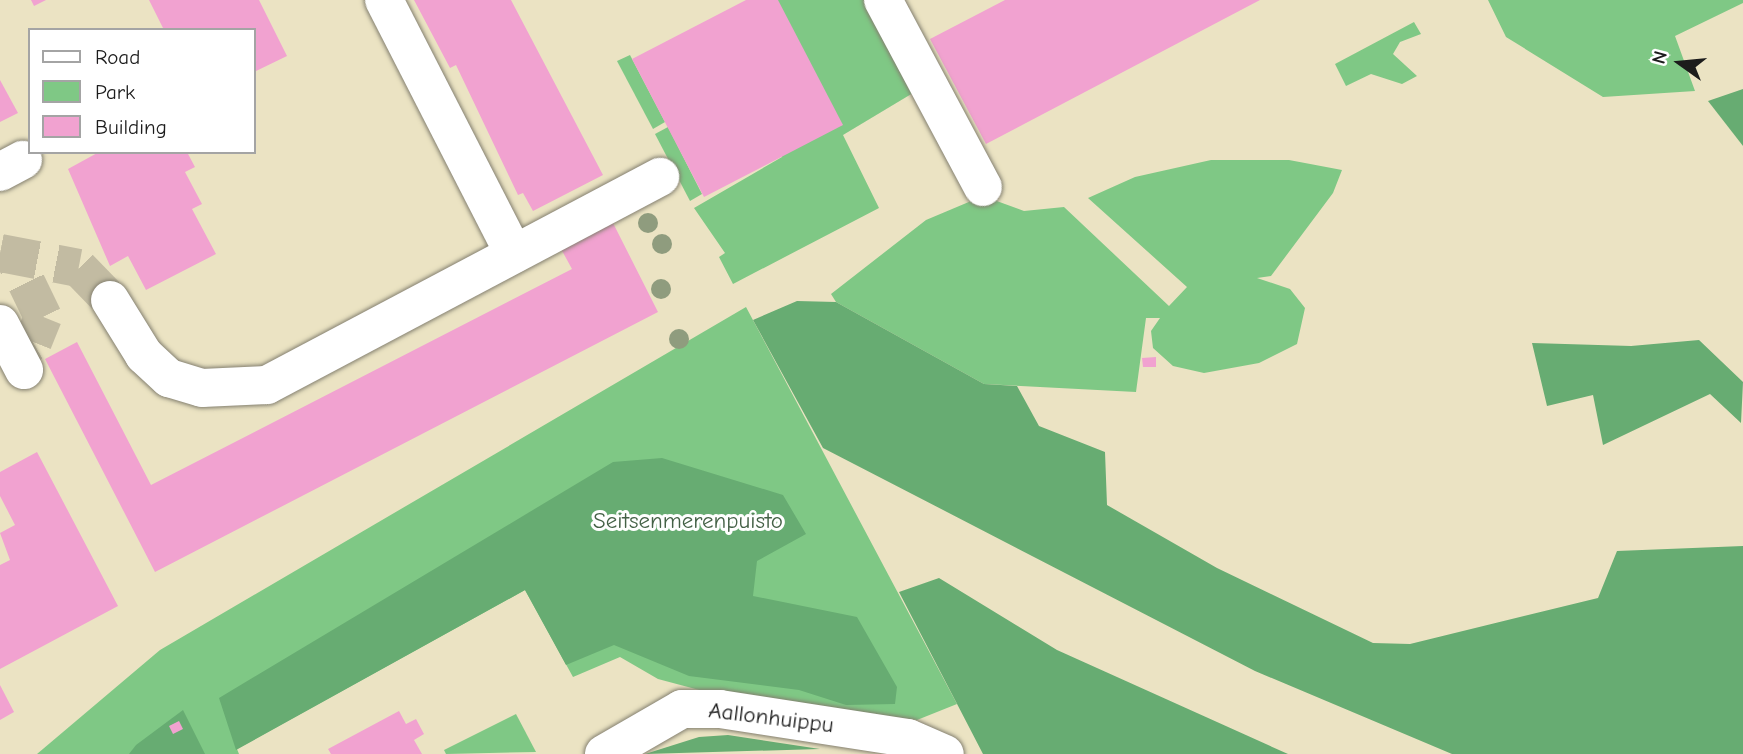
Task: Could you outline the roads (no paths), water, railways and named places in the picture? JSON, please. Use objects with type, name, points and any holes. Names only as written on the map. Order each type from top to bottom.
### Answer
[{"type":"street","points":[[384,0],[514,254]]},
{"type":"street","points":[[883,0],[983,187]]},
{"type":"street","points":[[110,300],[144,355],[170,378],[239,390],[267,385],[660,177]]},
{"type":"street","points":[[0,324],[24,370]]},
{"type":"street","name":"Aallonhuippu","points":[[604,754],[682,709],[720,709],[908,738],[945,754]]},
{"type":"tunnel","points":[[0,253],[79,268],[110,300]]},
{"type":"tunnel","points":[[0,361],[33,342],[43,317],[13,255]]},
{"type":"park label","name":"Seitsenmerenpuisto","points":[[688,521]]}]
